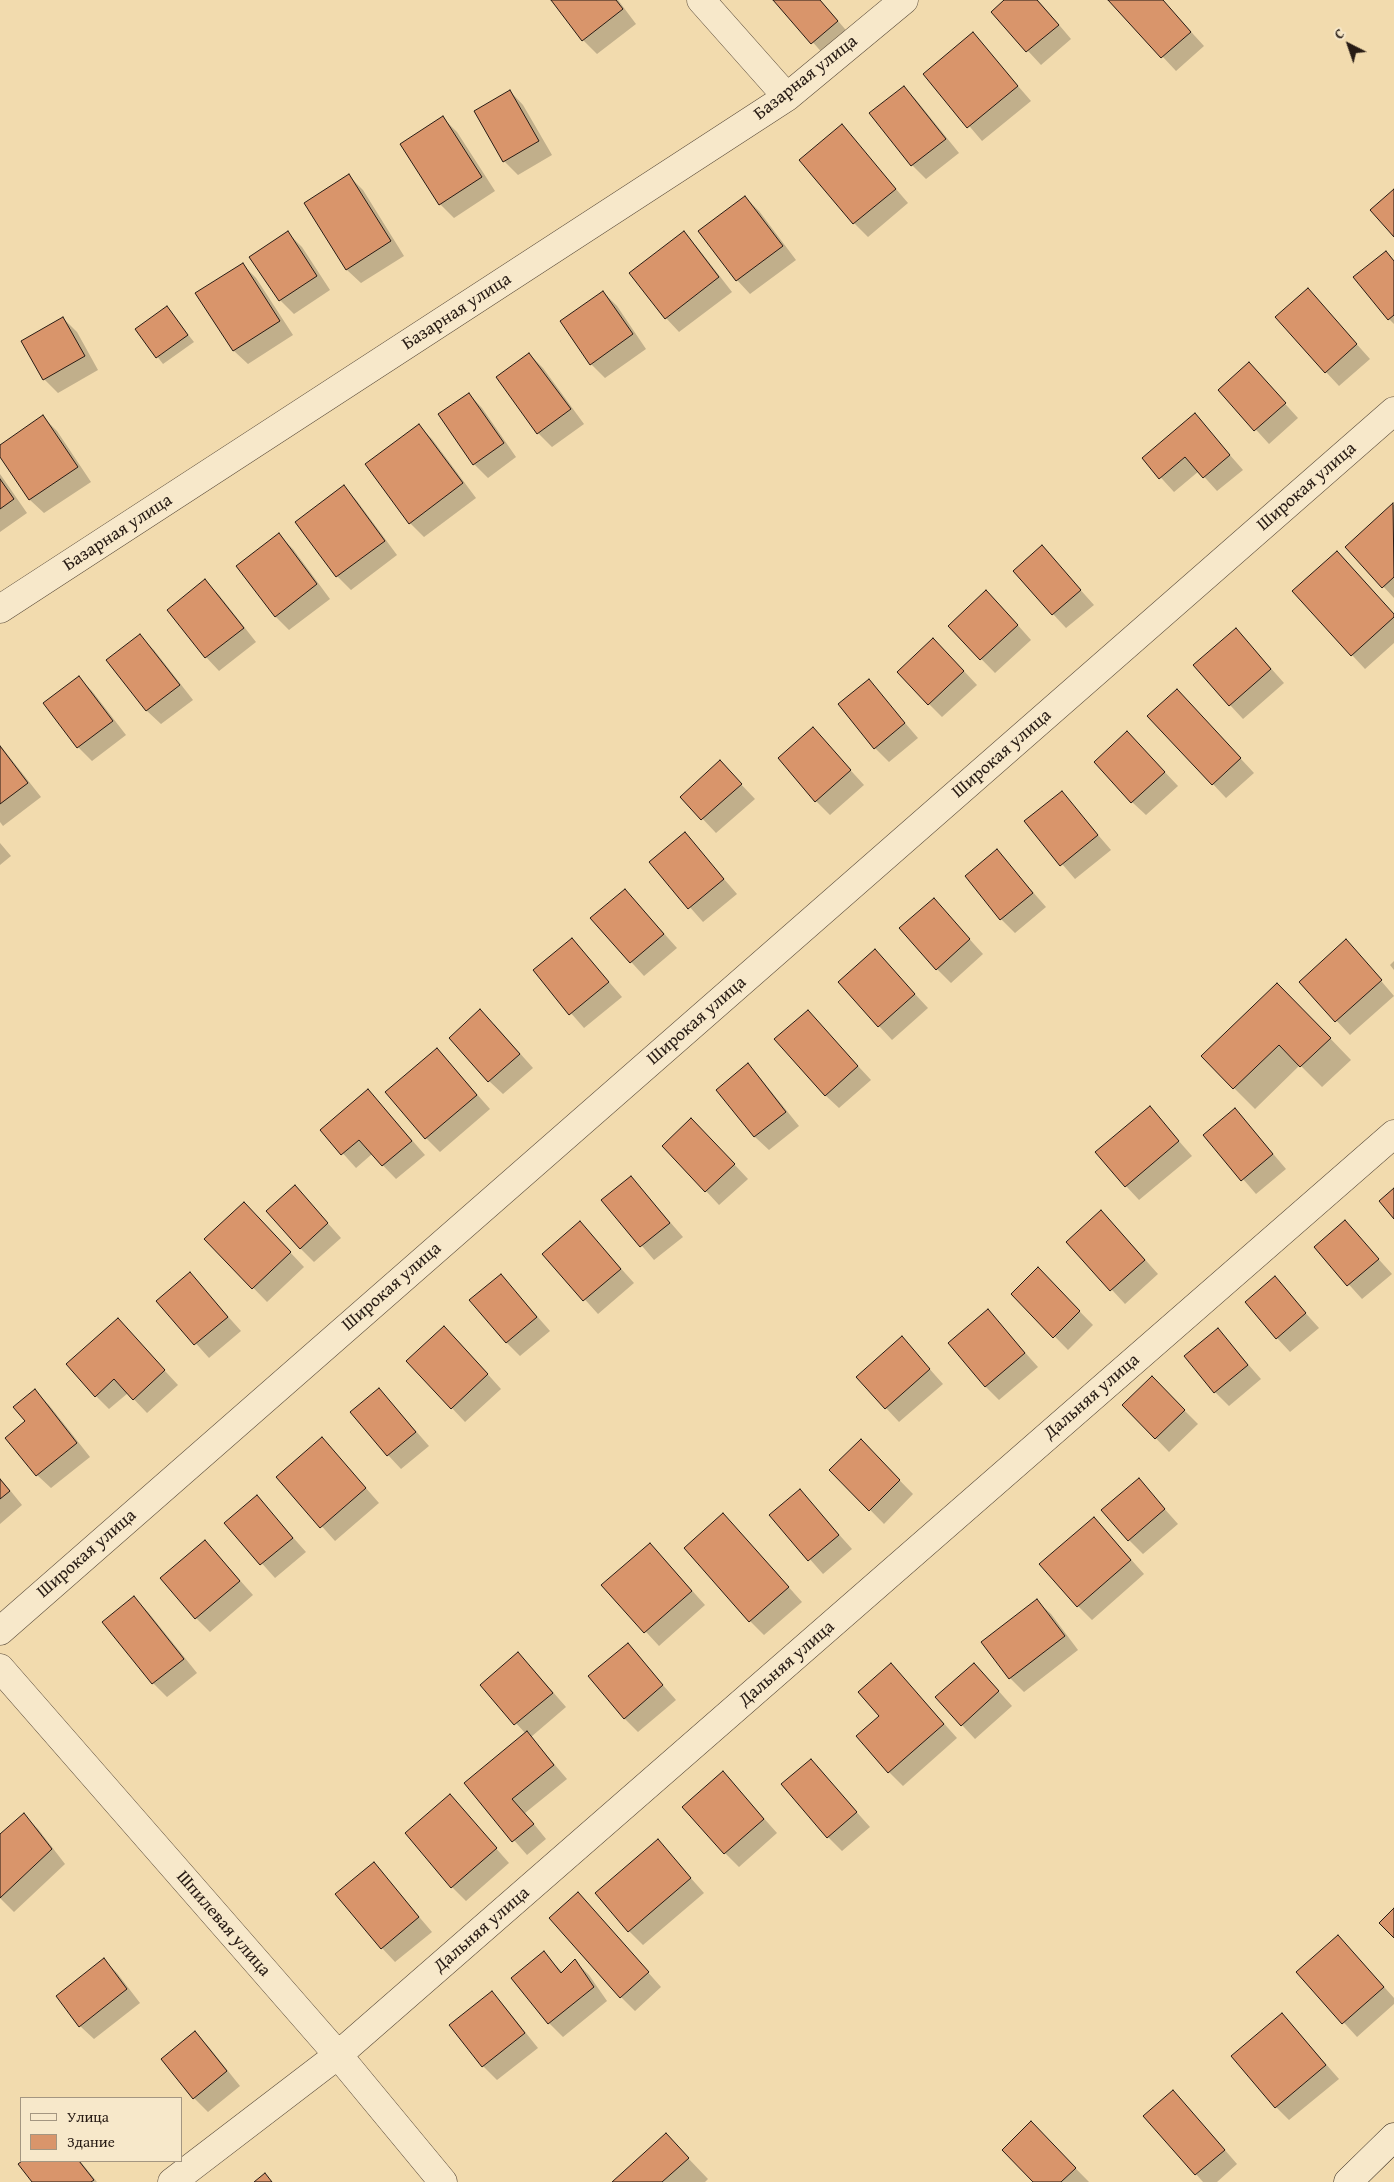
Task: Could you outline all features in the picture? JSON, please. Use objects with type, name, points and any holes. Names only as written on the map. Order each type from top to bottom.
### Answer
[{"type":"street","points":[[701,0],[787,97]]},
{"type":"street","name":"Базарная улица","points":[[0,609],[787,97],[904,0]]},
{"type":"street","name":"Широкая улица","points":[[0,1631],[1394,411]]},
{"type":"street","name":"Дальняя улица","points":[[172,2182],[338,2055],[1394,1134]]},
{"type":"street","name":"Шпилевая улица","points":[[0,1668],[338,2055],[443,2182]]},
{"type":"street","points":[[1348,2182],[1394,2137]]},
{"type":"building","points":[[551,0],[616,0],[623,9],[582,41]]},
{"type":"building","points":[[773,0],[820,0],[838,21],[811,44]]},
{"type":"building","points":[[1004,0],[1037,0],[1059,25],[1026,52],[991,12]]},
{"type":"building","points":[[1108,0],[1163,0],[1191,32],[1161,58]]},
{"type":"building","points":[[973,32],[1018,86],[967,128],[923,74]]},
{"type":"building","points":[[904,86],[946,139],[911,166],[869,113]]},
{"type":"building","points":[[510,90],[539,141],[503,162],[474,111]]},
{"type":"building","points":[[443,116],[482,177],[439,205],[400,144]]},
{"type":"building","points":[[842,124],[896,189],[853,224],[799,160]]},
{"type":"building","points":[[349,174],[391,241],[346,270],[304,203]]},
{"type":"building","points":[[1394,189],[1394,237],[1370,210]]},
{"type":"building","points":[[745,196],[783,246],[736,281],[698,231]]},
{"type":"building","points":[[288,231],[317,276],[279,301],[249,257]]},
{"type":"building","points":[[684,231],[719,277],[665,319],[629,273]]},
{"type":"building","points":[[1386,251],[1394,261],[1394,315],[1388,320],[1353,277]]},
{"type":"building","points":[[243,263],[280,321],[233,351],[195,293]]},
{"type":"building","points":[[1308,288],[1357,344],[1325,373],[1275,317]]},
{"type":"building","points":[[603,291],[633,334],[590,365],[560,321]]},
{"type":"building","points":[[167,306],[188,335],[156,358],[135,329]]},
{"type":"building","points":[[63,317],[85,356],[43,380],[21,341]]},
{"type":"building","points":[[529,353],[571,409],[537,434],[496,377]]},
{"type":"building","points":[[1249,362],[1286,403],[1254,431],[1218,390]]},
{"type":"building","points":[[469,393],[504,443],[473,465],[438,414]]},
{"type":"building","points":[[1195,413],[1230,455],[1203,478],[1185,457],[1159,479],[1142,458]]},
{"type":"building","points":[[43,415],[78,467],[29,500],[0,457],[0,445]]},
{"type":"building","points":[[419,424],[463,483],[409,524],[365,464]]},
{"type":"building","points":[[0,479],[14,499],[0,509]]},
{"type":"building","points":[[344,485],[385,541],[336,577],[295,522]]},
{"type":"building","points":[[1393,503],[1394,577],[1382,588],[1345,547]]},
{"type":"building","points":[[279,533],[317,584],[275,617],[236,566]]},
{"type":"building","points":[[1042,545],[1081,590],[1052,615],[1013,571]]},
{"type":"building","points":[[1337,551],[1394,614],[1394,617],[1351,656],[1292,591]]},
{"type":"building","points":[[205,579],[244,628],[205,658],[167,610]]},
{"type":"building","points":[[986,590],[1018,625],[980,660],[948,626]]},
{"type":"building","points":[[1236,628],[1271,669],[1229,706],[1193,665]]},
{"type":"building","points":[[140,634],[180,685],[146,711],[106,660]]},
{"type":"building","points":[[933,638],[964,671],[928,705],[897,672]]},
{"type":"building","points":[[79,676],[113,721],[77,748],[43,703]]},
{"type":"building","points":[[869,679],[905,723],[874,749],[838,704]]},
{"type":"building","points":[[1177,689],[1241,758],[1212,785],[1147,716]]},
{"type":"building","points":[[813,727],[851,770],[815,802],[778,758]]},
{"type":"building","points":[[1127,731],[1165,772],[1131,803],[1094,762]]},
{"type":"building","points":[[0,746],[28,783],[0,804]]},
{"type":"building","points":[[720,760],[742,784],[701,820],[680,797]]},
{"type":"building","points":[[1062,791],[1098,835],[1060,866],[1024,821]]},
{"type":"building","points":[[685,832],[724,879],[688,909],[649,862]]},
{"type":"building","points":[[997,849],[1033,893],[1000,920],[965,876]]},
{"type":"building","points":[[625,889],[664,934],[630,963],[590,918]]},
{"type":"building","points":[[934,898],[970,939],[936,970],[899,928]]},
{"type":"building","points":[[572,938],[609,982],[569,1015],[533,970]]},
{"type":"building","points":[[1346,939],[1382,980],[1335,1022],[1299,982]]},
{"type":"building","points":[[875,949],[915,994],[878,1027],[838,982]]},
{"type":"building","points":[[1277,983],[1331,1038],[1300,1067],[1279,1045],[1233,1089],[1201,1056]]},
{"type":"building","points":[[480,1009],[520,1054],[488,1082],[449,1038]]},
{"type":"building","points":[[808,1010],[858,1066],[825,1096],[774,1039]]},
{"type":"building","points":[[437,1048],[477,1095],[425,1139],[385,1092]]},
{"type":"building","points":[[748,1063],[786,1112],[754,1137],[716,1090]]},
{"type":"building","points":[[368,1089],[412,1141],[382,1166],[359,1140],[341,1155],[320,1130]]},
{"type":"building","points":[[1150,1106],[1179,1141],[1125,1187],[1095,1152]]},
{"type":"building","points":[[1235,1108],[1273,1154],[1241,1181],[1203,1135]]},
{"type":"building","points":[[691,1118],[735,1164],[705,1192],[662,1146]]},
{"type":"building","points":[[631,1176],[670,1223],[640,1247],[601,1200]]},
{"type":"building","points":[[295,1185],[328,1223],[300,1249],[266,1211]]},
{"type":"building","points":[[1394,1188],[1394,1219],[1379,1201]]},
{"type":"building","points":[[244,1202],[291,1252],[252,1289],[204,1239]]},
{"type":"building","points":[[1101,1210],[1145,1260],[1110,1291],[1066,1242]]},
{"type":"building","points":[[1345,1220],[1379,1259],[1347,1286],[1314,1247]]},
{"type":"building","points":[[580,1221],[621,1269],[583,1301],[542,1254]]},
{"type":"building","points":[[1038,1267],[1080,1311],[1053,1338],[1011,1294]]},
{"type":"building","points":[[190,1272],[228,1317],[194,1345],[156,1301]]},
{"type":"building","points":[[501,1274],[537,1317],[506,1343],[469,1300]]},
{"type":"building","points":[[1275,1276],[1306,1313],[1276,1339],[1245,1302]]},
{"type":"building","points":[[988,1309],[1025,1353],[985,1387],[948,1343]]},
{"type":"building","points":[[118,1318],[165,1370],[133,1400],[114,1379],[95,1397],[66,1364]]},
{"type":"building","points":[[444,1326],[488,1374],[451,1409],[406,1361]]},
{"type":"building","points":[[1218,1328],[1248,1365],[1214,1393],[1184,1356]]},
{"type":"building","points":[[902,1336],[930,1369],[885,1409],[856,1377]]},
{"type":"building","points":[[1152,1376],[1185,1410],[1155,1439],[1122,1405]]},
{"type":"building","points":[[379,1388],[416,1432],[387,1456],[350,1412]]},
{"type":"building","points":[[35,1389],[77,1443],[36,1476],[5,1438],[25,1421],[13,1407]]},
{"type":"building","points":[[322,1437],[366,1488],[320,1528],[276,1477]]},
{"type":"building","points":[[861,1439],[900,1480],[869,1511],[829,1470]]},
{"type":"building","points":[[1139,1478],[1165,1509],[1128,1541],[1101,1510]]},
{"type":"building","points":[[0,1479],[10,1491],[0,1499]]},
{"type":"building","points":[[800,1489],[839,1535],[808,1561],[769,1515]]},
{"type":"building","points":[[257,1495],[293,1538],[260,1565],[224,1523]]},
{"type":"building","points":[[723,1513],[789,1587],[749,1622],[684,1548]]},
{"type":"building","points":[[1094,1517],[1131,1560],[1077,1607],[1039,1564]]},
{"type":"building","points":[[205,1540],[240,1581],[195,1619],[160,1578]]},
{"type":"building","points":[[650,1543],[692,1591],[644,1633],[601,1585]]},
{"type":"building","points":[[134,1596],[184,1659],[152,1684],[102,1622]]},
{"type":"building","points":[[1037,1599],[1065,1636],[1009,1679],[981,1642]]},
{"type":"building","points":[[628,1643],[663,1685],[624,1719],[588,1676]]},
{"type":"building","points":[[518,1652],[553,1693],[514,1725],[480,1685]]},
{"type":"building","points":[[891,1663],[944,1724],[888,1773],[856,1736],[879,1716],[858,1692]]},
{"type":"building","points":[[974,1663],[999,1691],[961,1726],[935,1697]]},
{"type":"building","points":[[527,1731],[554,1765],[512,1799],[534,1824],[512,1842],[464,1783]]},
{"type":"building","points":[[811,1759],[857,1812],[827,1838],[781,1784]]},
{"type":"building","points":[[723,1771],[764,1819],[724,1854],[682,1807]]},
{"type":"building","points":[[450,1794],[497,1848],[451,1888],[405,1833]]},
{"type":"building","points":[[24,1813],[52,1849],[0,1898],[0,1834]]},
{"type":"building","points":[[658,1839],[691,1878],[628,1932],[595,1893]]},
{"type":"building","points":[[374,1862],[419,1917],[381,1949],[335,1894]]},
{"type":"building","points":[[578,1892],[649,1972],[620,1998],[549,1918]]},
{"type":"building","points":[[1394,1908],[1394,1938],[1379,1923]]},
{"type":"building","points":[[1338,1935],[1384,1987],[1342,2024],[1296,1972]]},
{"type":"building","points":[[544,1951],[561,1973],[575,1959],[594,1987],[548,2024],[511,1978]]},
{"type":"building","points":[[104,1958],[127,1989],[79,2027],[56,1996]]},
{"type":"building","points":[[492,1991],[525,2033],[482,2067],[449,2025]]},
{"type":"building","points":[[1282,2013],[1326,2065],[1275,2108],[1231,2056]]},
{"type":"building","points":[[195,2031],[227,2071],[193,2099],[161,2059]]},
{"type":"building","points":[[1173,2090],[1225,2150],[1195,2175],[1143,2116]]},
{"type":"building","points":[[1031,2121],[1076,2168],[1061,2182],[1033,2182],[1002,2150]]},
{"type":"building","points":[[666,2133],[689,2158],[662,2182],[612,2182]]},
{"type":"building","points":[[21,2162],[80,2162],[94,2180],[91,2182],[32,2182],[18,2164]]},
{"type":"building","points":[[265,2173],[272,2182],[254,2182]]}]
